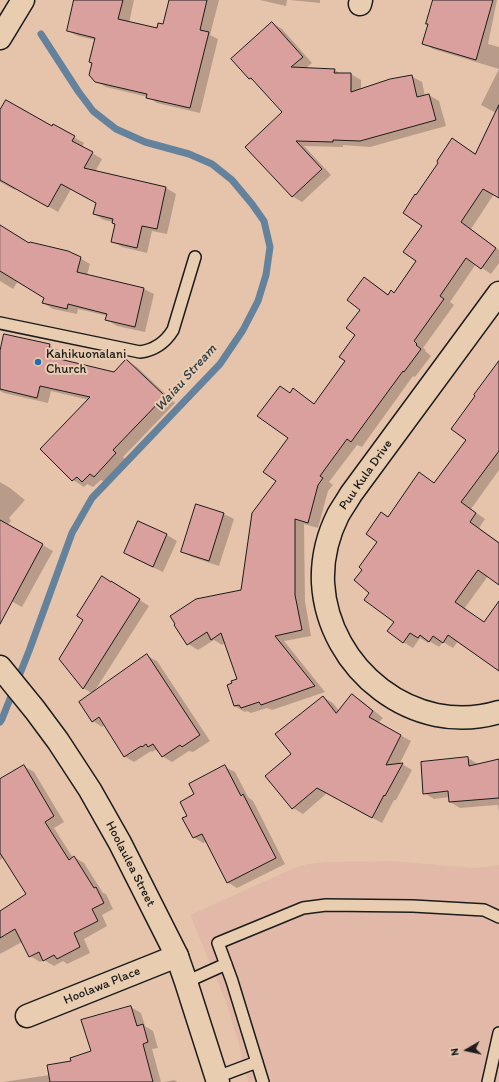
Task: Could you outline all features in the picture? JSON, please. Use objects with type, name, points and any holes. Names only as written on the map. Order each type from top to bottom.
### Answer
[{"type":"street","points":[[0,38],[23,0]]},
{"type":"street","name":"Puu Kula Drive","points":[[499,293],[351,494],[338,515],[330,536],[325,558],[323,582],[326,605],[332,626],[342,646],[354,665],[370,681],[388,695],[427,713],[448,717],[470,717],[499,712]]},
{"type":"street","name":"Hoolaulea Street","points":[[3,671],[58,741],[90,790],[120,843],[176,956],[186,982],[217,1079]]},
{"type":"street","name":"Hoolawa Place","points":[[26,1016],[176,956]]},
{"type":"lane","points":[[0,324],[140,352],[148,351],[162,344],[173,330],[195,257]]},
{"type":"lane","points":[[263,1082],[218,943],[303,908],[326,905],[413,906],[484,910],[499,917]]},
{"type":"lane","points":[[186,982],[226,964]]},
{"type":"lane","points":[[488,1082],[499,1033]]},
{"type":"lane","points":[[217,1079],[257,1062]]},
{"type":"shaded area","points":[[392,861],[475,868],[499,865],[499,1082],[248,1082],[238,1041],[226,1002],[190,915],[292,869],[307,864],[325,862]]},
{"type":"building","points":[[74,0],[123,0],[118,19],[157,28],[158,23],[163,24],[169,0],[207,0],[200,30],[209,32],[190,108],[146,98],[147,94],[95,82],[89,75],[92,63],[89,62],[95,38],[67,31]]},
{"type":"building","points":[[433,0],[493,0],[476,60],[422,44]]},
{"type":"building","points":[[272,22],[303,57],[291,67],[335,69],[334,73],[351,73],[351,92],[390,79],[412,75],[417,97],[429,94],[436,120],[360,141],[296,141],[322,169],[292,197],[245,147],[282,112],[251,78],[249,79],[231,59]]},
{"type":"building","points":[[6,100],[52,126],[53,124],[75,136],[72,141],[93,152],[84,168],[166,187],[157,229],[142,226],[137,248],[111,242],[115,224],[112,223],[113,219],[93,214],[96,203],[61,184],[48,207],[0,180],[0,110]]},
{"type":"building","points":[[499,105],[499,198],[483,189],[461,222],[496,248],[481,269],[466,258],[440,296],[444,299],[414,341],[421,349],[351,442],[347,439],[320,476],[323,478],[318,485],[308,523],[295,519],[295,595],[302,630],[275,636],[315,686],[261,705],[259,702],[241,708],[239,705],[234,706],[227,685],[232,683],[231,681],[237,679],[221,633],[211,640],[207,632],[187,645],[170,616],[196,599],[241,590],[252,513],[276,481],[263,472],[288,438],[257,416],[280,386],[290,393],[293,388],[314,404],[345,361],[339,357],[355,335],[346,328],[360,310],[347,300],[364,277],[388,295],[391,290],[394,293],[416,261],[403,252],[422,226],[403,213],[438,163],[437,161],[452,138],[475,154]]},
{"type":"building","points":[[0,225],[29,243],[68,251],[81,257],[77,272],[144,288],[135,327],[105,320],[107,314],[68,304],[67,309],[42,303],[44,298],[0,271]]},
{"type":"building","points":[[4,334],[50,344],[47,356],[114,372],[126,359],[165,396],[113,450],[116,453],[94,477],[90,474],[82,482],[77,477],[72,481],[40,449],[90,397],[40,386],[37,398],[0,389],[0,351]]},
{"type":"building","points":[[499,361],[499,451],[461,502],[476,513],[470,522],[499,543],[499,585],[478,570],[455,602],[484,622],[499,601],[499,671],[448,635],[443,643],[433,636],[429,642],[420,635],[418,638],[410,633],[403,643],[387,631],[394,622],[364,600],[369,593],[354,580],[362,570],[359,567],[377,542],[366,534],[381,512],[388,517],[419,472],[434,483],[466,440],[451,429]]},
{"type":"building","points":[[196,504],[224,513],[209,561],[181,552]]},
{"type":"building","points":[[0,520],[43,544],[0,624]]},
{"type":"building","points":[[138,521],[167,534],[153,567],[124,553]]},
{"type":"building","points":[[102,576],[140,599],[83,689],[59,659],[83,620],[77,616]]},
{"type":"building","points":[[147,654],[200,735],[182,747],[180,745],[162,757],[153,744],[148,747],[146,744],[124,757],[99,717],[92,722],[79,702]]},
{"type":"building","points":[[352,694],[373,711],[369,717],[401,735],[386,765],[403,763],[372,818],[317,788],[292,809],[265,776],[291,754],[275,734],[323,696],[336,713]]},
{"type":"building","points":[[468,757],[469,766],[499,759],[499,798],[449,802],[448,791],[423,794],[421,762]]},
{"type":"building","points":[[24,765],[54,816],[45,822],[69,860],[74,856],[94,888],[96,887],[104,903],[92,909],[98,921],[74,933],[80,947],[57,959],[54,955],[43,961],[39,952],[29,957],[15,929],[0,938],[0,911],[26,894],[0,853],[0,779]]},
{"type":"building","points":[[225,765],[241,796],[243,794],[276,858],[227,883],[202,834],[193,838],[182,818],[187,816],[180,802],[194,794],[189,784]]},
{"type":"building","points":[[131,1006],[137,1026],[143,1024],[148,1042],[143,1044],[153,1082],[50,1082],[47,1065],[71,1061],[70,1058],[91,1051],[81,1020]]},
{"type":"waterway","name":"Waiau Stream","points":[[0,722],[29,651],[72,533],[92,498],[220,364],[243,330],[258,301],[266,275],[270,247],[264,221],[232,180],[212,164],[189,154],[145,142],[116,129],[93,111],[78,91],[41,34]]},
{"type":"place","name":"Kahikuonalani Church","points":[[38,362]]}]
